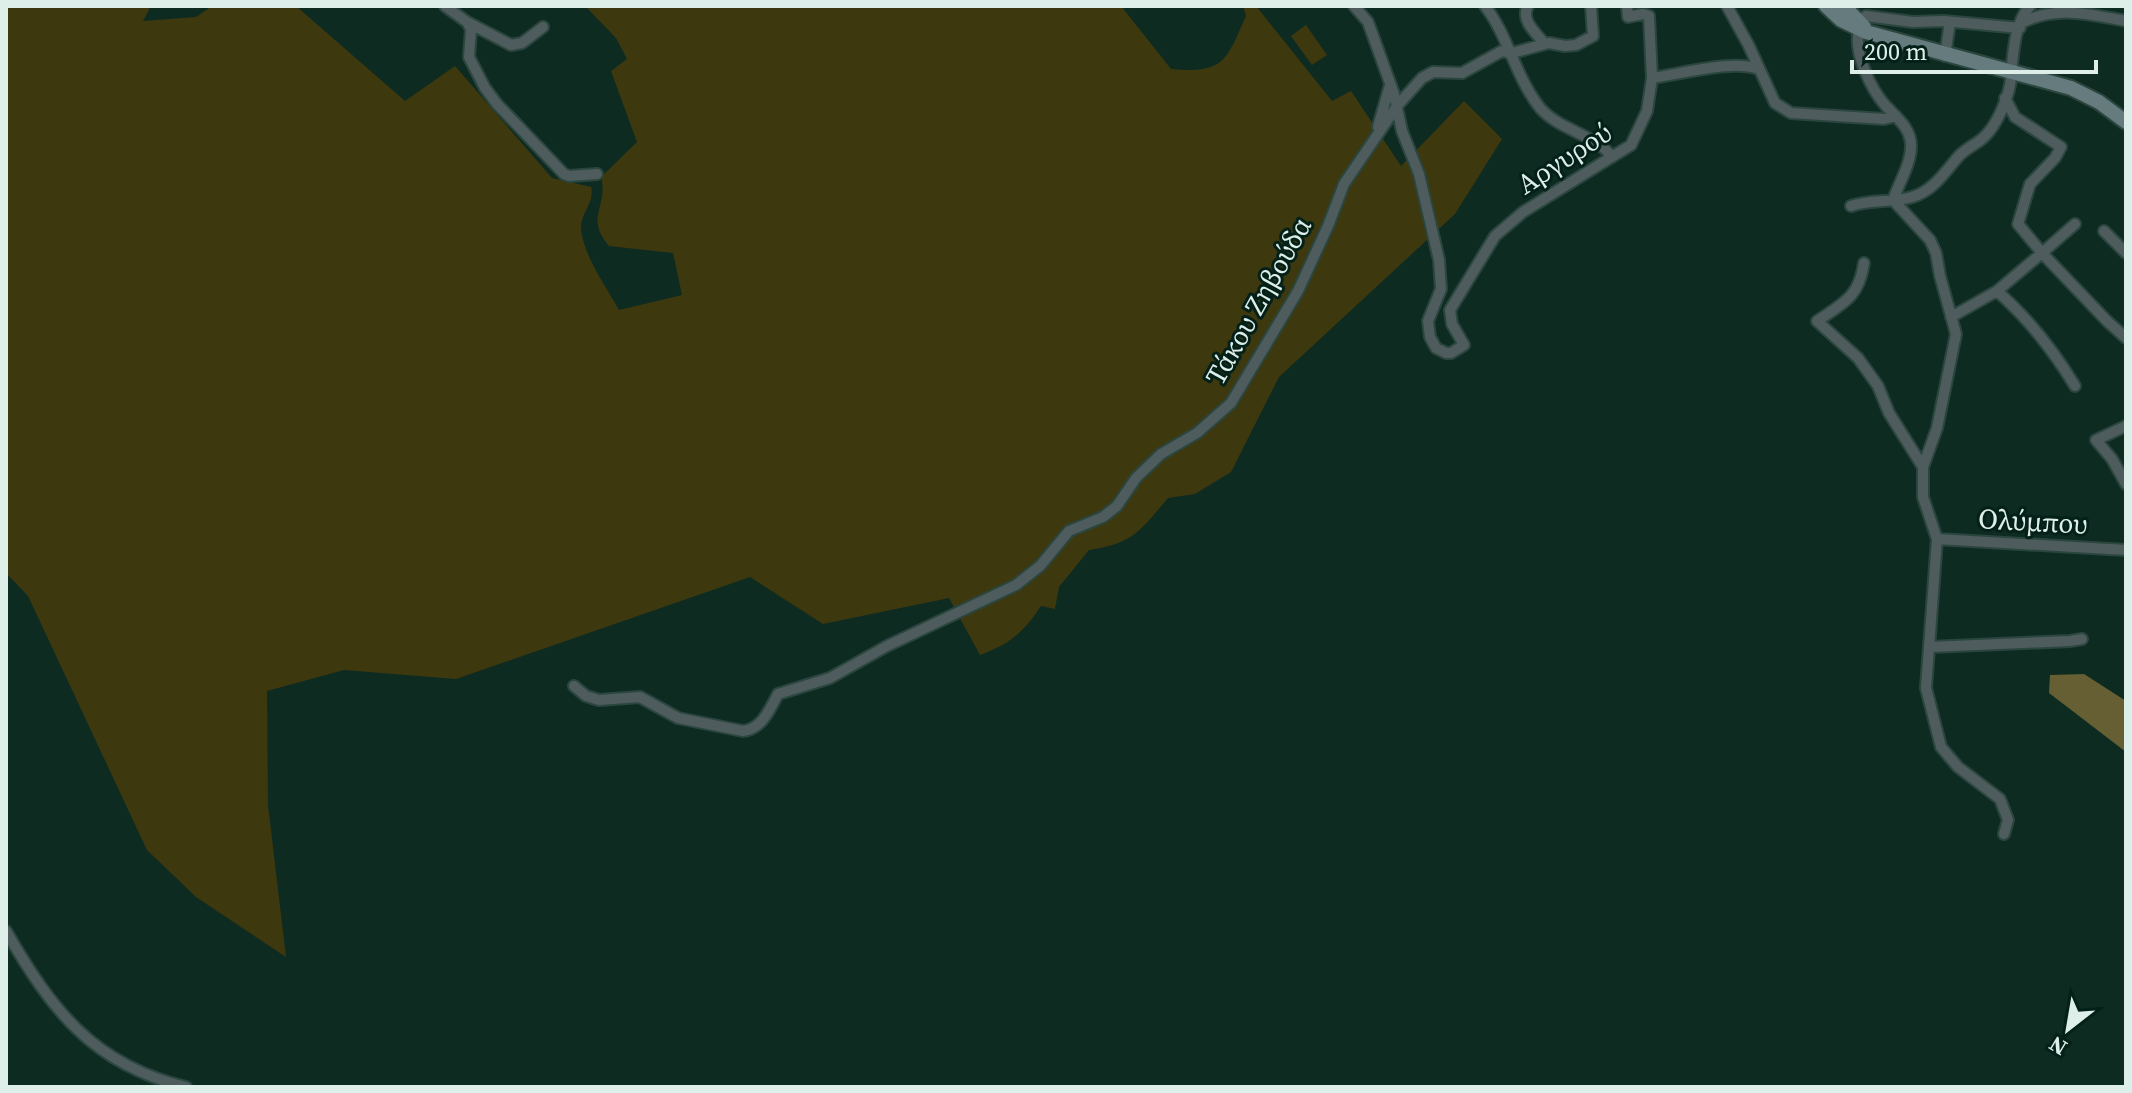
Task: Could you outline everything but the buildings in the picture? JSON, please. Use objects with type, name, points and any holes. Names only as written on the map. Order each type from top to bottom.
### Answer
[{"type":"main road","points":[[1848,17],[1945,56],[2078,91],[2126,122]]},
{"type":"street","points":[[445,6],[467,22],[511,45],[522,43],[543,27]]},
{"type":"street","points":[[1354,6],[1368,22],[1397,106]]},
{"type":"street","points":[[1485,6],[1498,23],[1532,96],[1543,111],[1612,157]]},
{"type":"street","points":[[1528,6],[1526,18],[1545,44]]},
{"type":"street","name":"Τάκου Ζηβούδα","points":[[574,686],[586,696],[599,700],[640,697],[678,718],[751,730],[768,712],[778,694],[830,678],[887,646],[1016,585],[1040,566],[1069,531],[1103,517],[1117,506],[1136,478],[1161,454],[1197,433],[1231,403],[1298,291],[1344,184],[1397,106],[1427,75],[1462,73],[1499,52],[1512,53],[1545,44],[1565,46],[1591,38],[1594,31],[1591,6]]},
{"type":"street","name":"Αργυρού","points":[[1397,106],[1402,131],[1419,174],[1439,260],[1441,289],[1428,321],[1430,337],[1436,348],[1451,353],[1464,345],[1450,317],[1452,305],[1495,236],[1523,212],[1631,145],[1643,122],[1652,78],[1649,16],[1628,17],[1627,6]]},
{"type":"street","points":[[1727,6],[1775,103],[1791,113],[1884,119],[1896,116]]},
{"type":"street","points":[[1851,206],[1871,200],[1913,197],[1945,176],[1962,153],[1988,134],[2005,98],[2011,61],[2030,6]]},
{"type":"street","points":[[1893,200],[1910,158],[1908,131],[1883,103],[1869,79],[1848,17],[2021,26],[2048,9],[2081,11],[2126,21]]},
{"type":"street","points":[[467,22],[472,35],[469,57],[497,104],[565,175],[597,174]]},
{"type":"street","points":[[1945,56],[1950,22]]},
{"type":"street","points":[[1652,78],[1725,66],[1749,65],[1759,69]]},
{"type":"street","points":[[1376,136],[1390,83]]},
{"type":"street","points":[[2005,98],[2015,117],[2061,147],[2055,158],[2030,184],[2018,224],[2042,253],[2126,338]]},
{"type":"street","points":[[1893,200],[1930,240],[1956,334],[1937,428],[1923,467],[1923,497],[1937,539],[1926,688],[1941,747],[1958,767],[2000,799],[2008,820],[2004,834]]},
{"type":"street","points":[[1951,317],[1997,291],[2075,224]]},
{"type":"street","points":[[2104,231],[2126,253]]},
{"type":"street","points":[[1864,263],[1859,288],[1817,321],[1865,367],[1923,467]]},
{"type":"street","points":[[1997,291],[2037,331],[2075,386]]},
{"type":"street","points":[[2126,426],[2096,440],[2112,459],[2126,484]]},
{"type":"street","name":"Ολύμπου","points":[[1937,539],[2126,550]]},
{"type":"street","points":[[1930,647],[2082,639]]},
{"type":"street","points":[[6,931],[44,994],[91,1042],[135,1070],[186,1087]]},
{"type":"shaded area","points":[[6,6],[151,6],[143,21],[196,17],[212,6],[296,6],[405,101],[455,66],[552,178],[591,187],[591,198],[581,223],[583,240],[591,261],[619,310],[682,295],[673,253],[609,246],[598,227],[603,187],[601,177],[637,142],[611,71],[627,59],[616,38],[585,6],[1121,6],[1171,69],[1189,70],[1213,66],[1221,61],[1246,16],[1243,6],[1256,6],[1332,101],[1351,91],[1401,166],[1464,101],[1502,139],[1455,214],[1279,377],[1231,472],[1195,494],[1168,498],[1143,527],[1126,539],[1089,550],[1059,587],[1055,609],[1041,606],[1015,636],[991,651],[980,655],[949,598],[823,624],[750,577],[456,679],[344,670],[267,691],[268,805],[286,957],[196,897],[147,850],[28,596],[6,573]]},
{"type":"shaded area","points":[[1306,25],[1327,55],[1312,65],[1291,36]]},
{"type":"shaded area","points":[[2084,674],[2126,701],[2126,752],[2049,693],[2050,675]]}]
